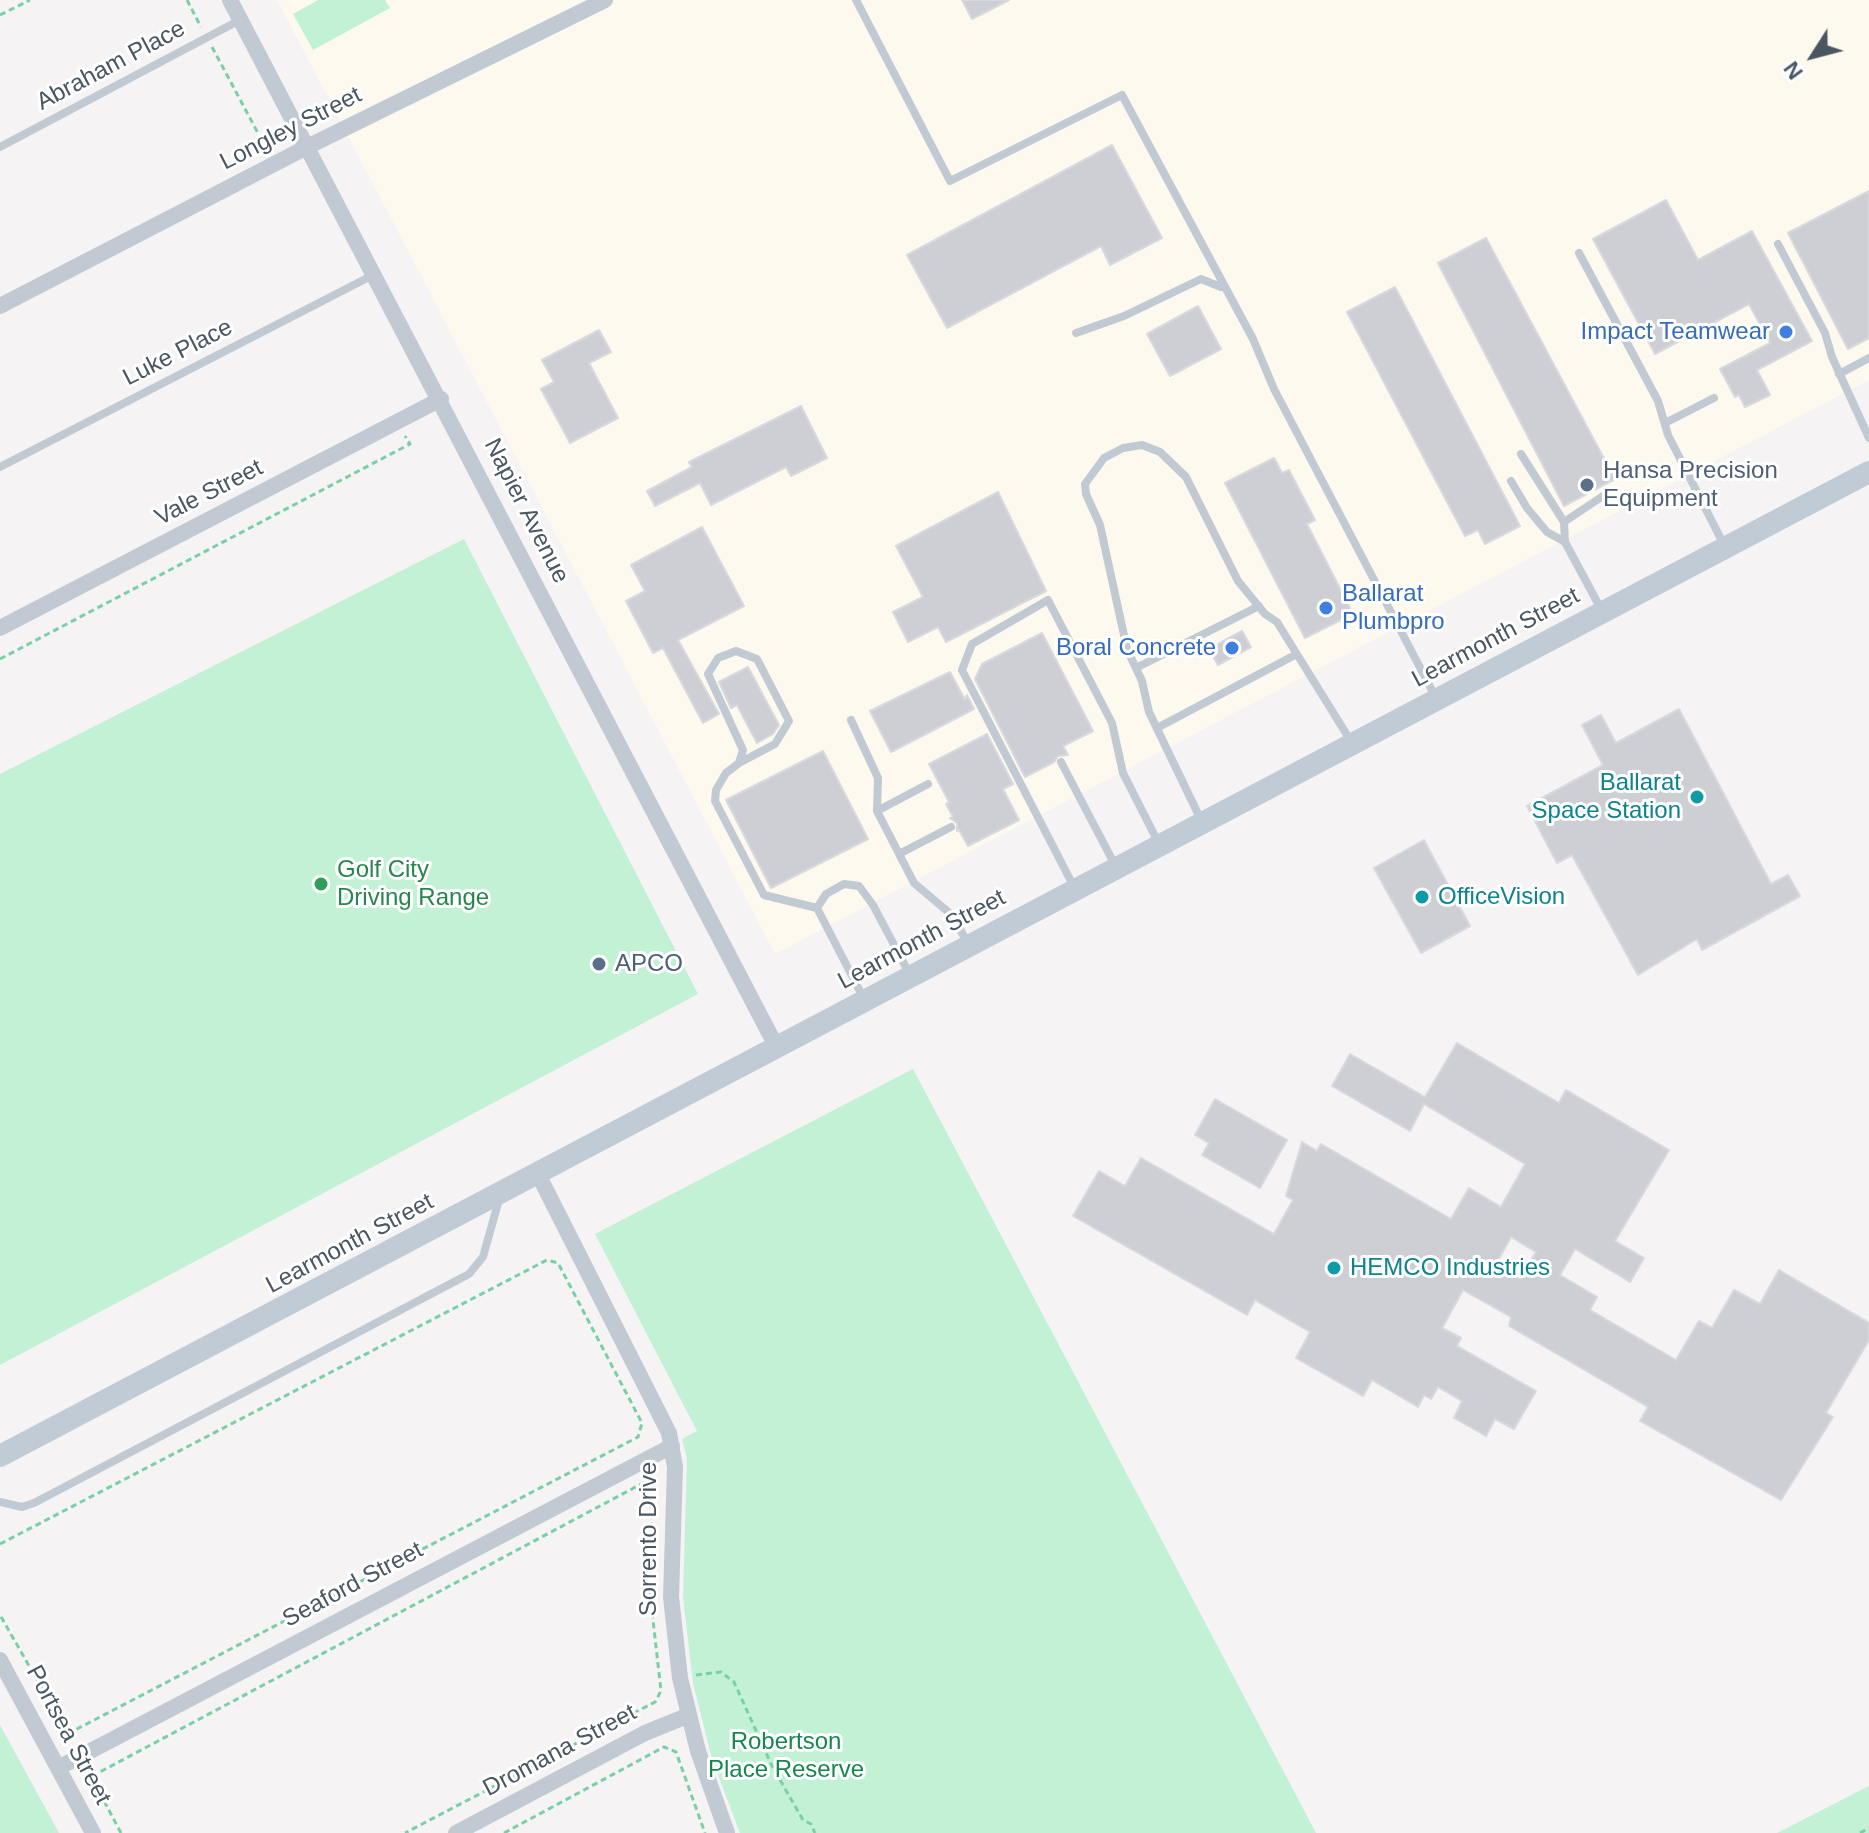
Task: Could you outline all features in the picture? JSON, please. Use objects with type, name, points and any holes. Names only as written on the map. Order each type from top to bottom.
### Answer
[{"type":"street","name":"Napier Avenue","points":[[230,0],[441,399],[776,1046]]},
{"type":"street","name":"Longley Street","points":[[0,306],[307,147],[605,0]]},
{"type":"street","name":"Vale Street","points":[[0,628],[441,399]]},
{"type":"street","name":"Learmonth Street","points":[[0,1456],[1869,472]]},
{"type":"street","name":"Sorrento Drive","points":[[537,1172],[661,1413],[672,1446],[671,1597],[680,1678],[687,1716],[727,1833]]},
{"type":"street","name":"Seaford Street","points":[[58,1768],[672,1446]]},
{"type":"street","name":"Portsea Street","points":[[0,1660],[93,1833]]},
{"type":"street","name":"Dromana Street","points":[[456,1833],[645,1733],[687,1716]]},
{"type":"lane","points":[[856,0],[950,181],[1122,95],[1224,291],[1253,339],[1274,389],[1437,699]]},
{"type":"lane","name":"Abraham Place","points":[[0,147],[240,20]]},
{"type":"lane","points":[[1778,244],[1825,333],[1839,374],[1869,438]]},
{"type":"lane","points":[[1579,253],[1658,401],[1665,423],[1725,547]]},
{"type":"lane","name":"Luke Place","points":[[0,467],[375,274]]},
{"type":"lane","points":[[1076,333],[1124,316],[1201,279],[1214,282],[1224,291]]},
{"type":"lane","points":[[1839,374],[1869,358]]},
{"type":"lane","points":[[1665,423],[1714,398]]},
{"type":"lane","points":[[1202,822],[1166,753],[1127,649],[1100,525],[1086,494],[1085,484],[1104,458],[1123,448],[1142,445],[1160,452],[1186,477],[1224,557],[1259,606],[1277,622],[1352,743]]},
{"type":"lane","points":[[1521,454],[1564,522],[1565,542],[1603,611]]},
{"type":"lane","points":[[1511,481],[1527,508],[1547,532],[1565,542]]},
{"type":"lane","points":[[1564,522],[1612,490]]},
{"type":"lane","points":[[1075,889],[962,670],[972,644],[1048,600],[1112,723],[1123,773],[1160,844]]},
{"type":"lane","points":[[1136,668],[1259,606]]},
{"type":"lane","points":[[739,763],[743,750],[737,732],[708,674],[718,658],[736,651],[757,659],[789,721],[775,744],[726,773],[716,790],[715,801],[764,895],[817,908],[864,1000]]},
{"type":"lane","points":[[1157,728],[1295,655]]},
{"type":"lane","points":[[851,720],[878,778],[877,811],[914,883],[953,916],[968,945]]},
{"type":"lane","points":[[1061,762],[1116,867]]},
{"type":"lane","points":[[877,811],[928,784]]},
{"type":"lane","points":[[899,854],[951,827]]},
{"type":"lane","points":[[817,908],[826,894],[844,884],[859,886],[911,975]]},
{"type":"lane","points":[[0,1502],[22,1507],[34,1503],[469,1274],[483,1257],[500,1195]]},
{"type":"path","points":[[0,15],[30,0]]},
{"type":"path","points":[[187,0],[274,164]]},
{"type":"path","points":[[0,659],[410,444],[398,422]]},
{"type":"path","points":[[0,1544],[547,1260],[558,1263],[642,1423],[638,1437],[75,1730],[64,1727],[0,1615]]},
{"type":"path","points":[[121,1833],[95,1784],[98,1773],[645,1482],[652,1489],[650,1593],[661,1691],[655,1702],[405,1833]]},
{"type":"path","points":[[680,1678],[715,1671],[728,1675],[772,1766],[803,1820],[811,1824],[815,1833]]},
{"type":"path","points":[[504,1833],[664,1747],[676,1752],[705,1833]]},
{"type":"path","points":[[1860,1833],[1869,1828]]},
{"type":"shaded area","points":[[277,0],[1869,0],[1869,380],[775,954]]},
{"type":"green space","points":[[318,0],[385,0],[390,8],[313,50],[293,14]]},
{"type":"green space","name":"Golf City Driving Range","points":[[464,539],[698,994],[0,1365],[0,774]]},
{"type":"green space","name":"Robertson Place Reserve","points":[[913,1069],[1316,1833],[740,1833],[712,1759],[693,1683],[683,1597],[687,1458],[682,1439],[697,1431],[595,1234]]},
{"type":"green space","points":[[0,1725],[59,1833],[0,1833]]},
{"type":"green space","points":[[1869,1786],[1869,1833],[1777,1833]]},
{"type":"building","points":[[962,0],[1009,0],[972,19]]},
{"type":"building","points":[[1112,145],[1162,238],[1110,265],[1101,246],[947,328],[907,255]]},
{"type":"building","points":[[1869,191],[1869,338],[1848,349],[1788,233]]},
{"type":"building","points":[[1666,200],[1698,260],[1752,231],[1812,341],[1757,370],[1770,395],[1745,407],[1739,395],[1735,397],[1720,369],[1770,343],[1749,304],[1655,354],[1593,239]]},
{"type":"building","points":[[1486,238],[1615,479],[1564,506],[1438,263]]},
{"type":"building","points":[[1395,287],[1520,526],[1485,544],[1478,530],[1465,536],[1347,312]]},
{"type":"building","points":[[1198,306],[1221,349],[1170,376],[1147,334]]},
{"type":"building","points":[[599,330],[611,352],[589,363],[618,418],[570,443],[541,389],[554,382],[542,360]]},
{"type":"building","points":[[801,406],[827,458],[791,476],[786,467],[711,505],[700,483],[655,506],[647,491],[692,467],[689,462]]},
{"type":"building","points":[[1274,458],[1282,473],[1289,470],[1315,520],[1307,524],[1353,614],[1305,638],[1225,483]]},
{"type":"building","points":[[998,492],[1046,591],[946,642],[938,627],[908,642],[893,612],[923,597],[896,546]]},
{"type":"building","points":[[702,527],[744,606],[678,640],[719,714],[703,723],[663,648],[653,653],[626,601],[645,591],[631,565]]},
{"type":"building","points":[[1242,631],[1251,647],[1218,665],[1209,649]]},
{"type":"building","points":[[1042,633],[1093,731],[1063,746],[1068,755],[1058,756],[1054,762],[1025,777],[975,679],[982,664]]},
{"type":"building","points":[[748,667],[779,725],[773,734],[757,743],[737,705],[731,708],[719,682]]},
{"type":"building","points":[[950,672],[965,700],[967,695],[974,709],[891,752],[870,711]]},
{"type":"building","points":[[1679,709],[1771,884],[1788,875],[1800,896],[1702,950],[1697,939],[1638,975],[1572,855],[1557,863],[1527,806],[1603,765],[1582,725],[1601,715],[1616,743]]},
{"type":"building","points":[[987,734],[1013,784],[1003,789],[1019,820],[968,846],[957,831],[957,823],[950,818],[953,817],[946,804],[949,802],[929,764]]},
{"type":"building","points":[[823,751],[868,839],[771,888],[726,800]]},
{"type":"building","name":"OfficeVision","points":[[1424,840],[1470,926],[1421,953],[1374,868]]},
{"type":"building","points":[[1457,1043],[1559,1103],[1566,1090],[1669,1150],[1615,1241],[1644,1258],[1630,1282],[1575,1249],[1560,1275],[1597,1297],[1590,1310],[1676,1360],[1699,1321],[1712,1328],[1734,1290],[1760,1304],[1779,1270],[1869,1323],[1869,1340],[1826,1413],[1833,1417],[1781,1500],[1640,1421],[1648,1407],[1509,1326],[1511,1317],[1463,1290],[1442,1328],[1461,1338],[1457,1346],[1536,1391],[1514,1429],[1495,1419],[1486,1436],[1454,1418],[1462,1401],[1438,1387],[1431,1399],[1424,1395],[1418,1407],[1372,1380],[1363,1396],[1296,1358],[1310,1332],[1255,1300],[1247,1315],[1073,1216],[1099,1171],[1125,1186],[1141,1158],[1274,1234],[1293,1200],[1286,1196],[1302,1142],[1317,1151],[1321,1144],[1451,1219],[1469,1188],[1501,1207],[1525,1164],[1424,1104],[1410,1131],[1332,1086],[1350,1054],[1425,1097]],"holes":[[[1511,1237],[1536,1252],[1520,1279],[1496,1264]]]},
{"type":"building","points":[[1215,1099],[1287,1140],[1260,1188],[1202,1155],[1209,1143],[1195,1135]]},
{"type":"place","name":"Impact Teamwear","points":[[1786,332]]},
{"type":"place","name":"Hansa Precision Equipment","points":[[1587,485]]},
{"type":"place","name":"Ballarat Plumbpro","points":[[1326,608]]},
{"type":"place","name":"Boral Concrete","points":[[1232,648]]},
{"type":"place","name":"Ballarat Space Station","points":[[1697,797]]},
{"type":"place","name":"Golf City Driving Range","points":[[321,884]]},
{"type":"place","name":"OfficeVision","points":[[1422,897]]},
{"type":"place","name":"APCO","points":[[599,964]]},
{"type":"place","name":"HEMCO Industries","points":[[1334,1268]]}]
